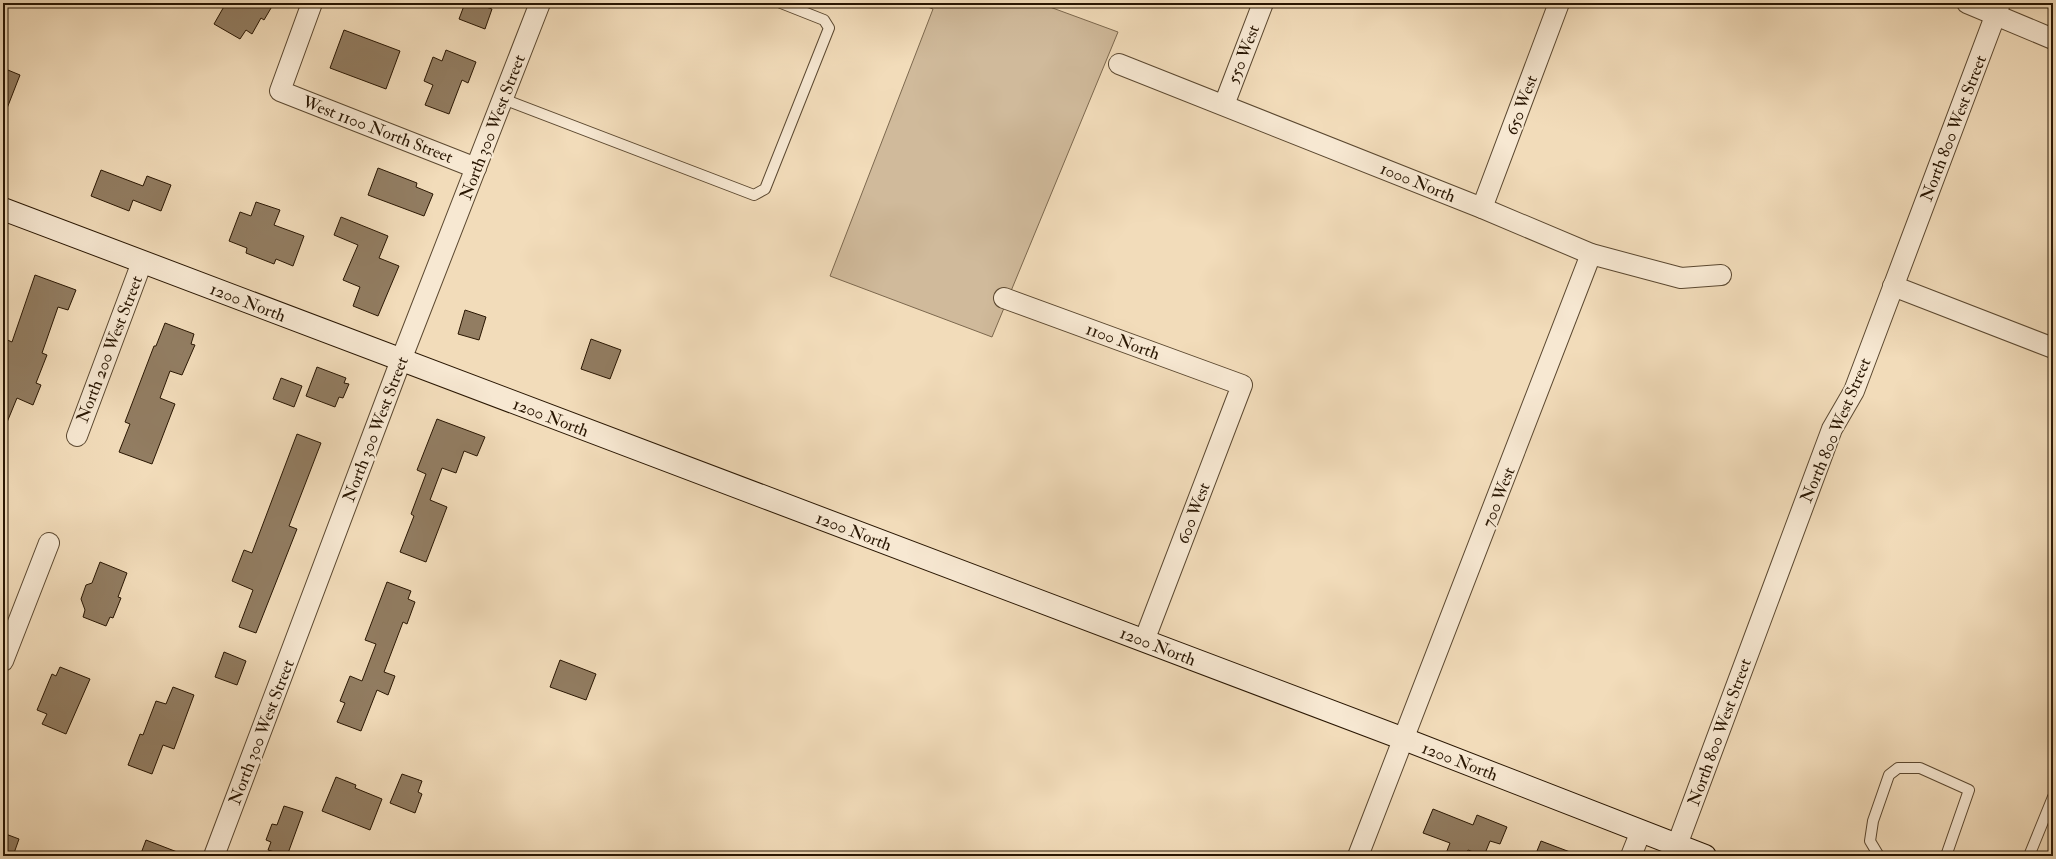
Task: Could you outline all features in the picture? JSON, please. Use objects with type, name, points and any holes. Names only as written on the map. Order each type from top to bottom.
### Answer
[{"type":"street","name":"West 1100 North Street","points":[[312,3],[280,91],[476,168]]},
{"type":"street","name":"North 300 West Street","points":[[214,856],[401,360],[540,3]]},
{"type":"street","name":"550 West","points":[[1224,105],[1263,3]]},
{"type":"street","name":"650 West","points":[[1482,208],[1559,3]]},
{"type":"street","points":[[1967,3],[1998,9],[2053,39]]},
{"type":"street","name":"North 800 West Street","points":[[1677,845],[1832,429],[1854,391],[1998,9]]},
{"type":"street","name":"1000 North","points":[[1119,64],[1482,208],[1591,254],[1681,278],[1721,275]]},
{"type":"street","name":"1200 North","points":[[3,209],[1404,739],[1705,856]]},
{"type":"street","name":"700 West","points":[[1358,856],[1591,254]]},
{"type":"street","name":"North 200 West Street","points":[[77,436],[142,262]]},
{"type":"street","points":[[1893,286],[2053,348]]},
{"type":"street","name":"1100 North","points":[[1004,298],[1242,385]]},
{"type":"street","name":"600 West","points":[[1144,641],[1242,385]]},
{"type":"street","points":[[3,661],[49,543]]},
{"type":"street","points":[[1631,856],[1640,831]]},
{"type":"lane","points":[[503,99],[754,195],[765,189],[829,28],[824,20],[781,3]]},
{"type":"lane","points":[[1879,856],[1870,841],[1873,821],[1889,776],[1898,768],[1920,768],[1969,790],[1946,856]]},
{"type":"lane","points":[[2028,856],[2053,798]]},
{"type":"shaded area","points":[[917,3],[1039,3],[1118,32],[992,337],[830,276],[933,9]]},
{"type":"building","points":[[226,3],[274,3],[264,20],[261,18],[252,34],[246,30],[240,39],[214,24]]},
{"type":"building","points":[[465,3],[488,3],[486,7],[492,9],[485,29],[459,19]]},
{"type":"building","points":[[344,30],[400,51],[386,89],[330,68]]},
{"type":"building","points":[[446,50],[476,62],[468,83],[462,80],[449,114],[425,105],[433,85],[424,81],[433,57],[442,61]]},
{"type":"building","points":[[3,68],[20,75],[4,116],[3,116]]},
{"type":"building","points":[[378,168],[417,183],[416,187],[433,194],[424,216],[368,195]]},
{"type":"building","points":[[101,170],[143,186],[147,176],[171,185],[161,211],[133,200],[129,211],[91,196]]},
{"type":"building","points":[[256,202],[280,210],[274,225],[304,236],[293,266],[276,259],[274,264],[246,253],[247,248],[229,241],[240,212],[251,216]]},
{"type":"building","points":[[341,217],[388,236],[379,258],[399,266],[378,316],[353,306],[360,287],[343,280],[358,245],[334,235]]},
{"type":"building","points":[[35,275],[76,290],[68,310],[58,307],[42,353],[47,355],[36,383],[41,385],[33,405],[17,398],[3,432],[3,338],[12,342]]},
{"type":"building","points":[[465,310],[486,317],[479,340],[458,334]]},
{"type":"building","points":[[165,323],[194,334],[191,344],[195,345],[182,375],[170,371],[160,398],[175,404],[152,464],[119,452],[130,424],[125,422],[154,346],[156,346]]},
{"type":"building","points":[[591,339],[621,350],[610,379],[581,369]]},
{"type":"building","points":[[317,367],[346,378],[344,383],[349,384],[343,398],[339,397],[335,407],[306,396]]},
{"type":"building","points":[[281,378],[302,386],[294,407],[273,399]]},
{"type":"building","points":[[437,419],[485,437],[477,456],[464,451],[456,473],[442,468],[430,500],[447,507],[426,562],[400,552],[414,516],[411,514],[426,474],[417,470]]},
{"type":"building","points":[[297,434],[321,443],[289,526],[297,529],[256,633],[239,627],[253,590],[232,581],[244,550],[252,553]]},
{"type":"building","points":[[100,562],[127,573],[118,597],[121,598],[113,618],[110,617],[106,626],[83,617],[85,610],[81,599],[86,585],[92,583]]},
{"type":"building","points":[[387,582],[411,591],[408,599],[415,602],[407,624],[403,622],[384,672],[395,676],[388,695],[377,690],[361,731],[337,722],[345,703],[340,701],[350,676],[362,681],[376,644],[365,640]]},
{"type":"building","points":[[224,652],[246,661],[237,685],[215,677]]},
{"type":"building","points":[[560,660],[596,674],[586,700],[550,687]]},
{"type":"building","points":[[60,667],[90,679],[66,734],[42,724],[47,714],[37,710],[52,674],[56,676]]},
{"type":"building","points":[[173,687],[194,695],[174,749],[163,745],[152,774],[128,765],[140,734],[143,735],[156,701],[166,704]]},
{"type":"building","points":[[402,774],[422,781],[418,792],[422,794],[415,813],[390,803]]},
{"type":"building","points":[[336,777],[356,785],[355,788],[382,799],[370,830],[322,811]]},
{"type":"building","points":[[284,806],[303,812],[287,856],[268,850],[271,842],[266,840],[272,824],[277,825]]},
{"type":"building","points":[[1433,809],[1473,825],[1477,815],[1507,827],[1500,844],[1490,841],[1484,856],[1468,850],[1465,856],[1445,856],[1450,843],[1423,833]]},
{"type":"building","points":[[3,833],[19,839],[13,856],[3,856]]},
{"type":"building","points":[[146,840],[185,855],[185,856],[140,856]]},
{"type":"building","points":[[1541,841],[1578,855],[1578,856],[1535,856]]}]
